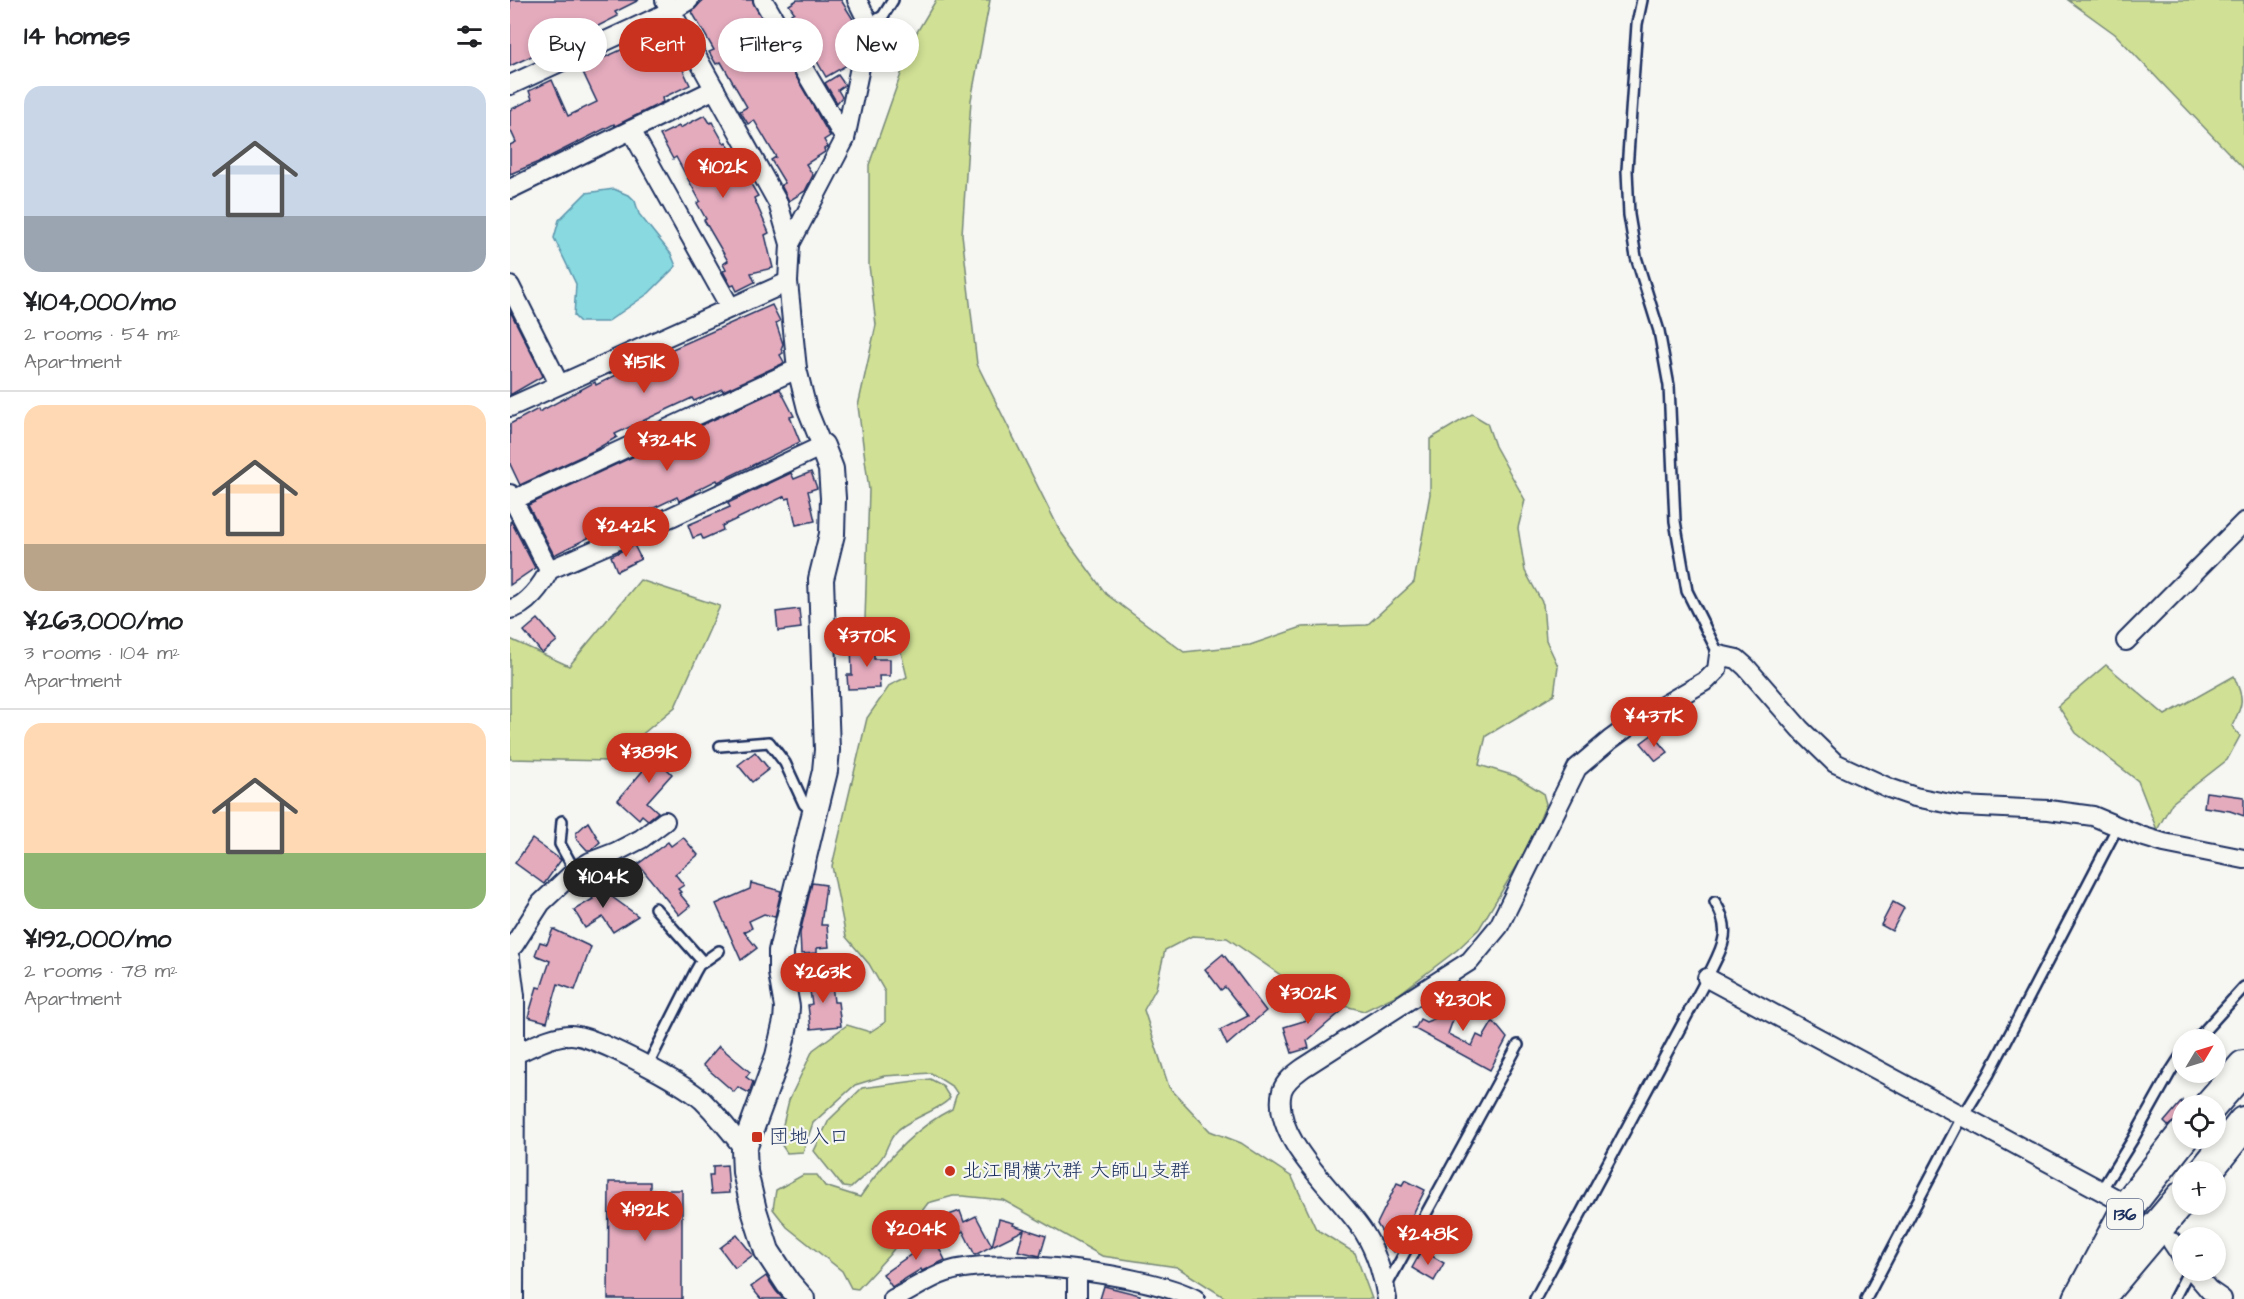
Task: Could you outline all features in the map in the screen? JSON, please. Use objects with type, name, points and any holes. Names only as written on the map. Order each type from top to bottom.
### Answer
[{"type":"highway","points":[[2220,1095],[2244,1067]]},
{"type":"highway","points":[[2214,1161],[2244,1123]]},
{"type":"highway","name":"136","points":[[2097,1299],[2123,1247],[2132,1201],[2173,1149]]},
{"type":"highway","name":"136","points":[[2067,1299],[2123,1247],[2172,1206]]},
{"type":"highway","points":[[2111,1299],[2123,1247]]},
{"type":"highway","name":"136","points":[[2079,1299],[2123,1247]]},
{"type":"street","points":[[510,85],[668,5],[689,0]]},
{"type":"street","points":[[763,0],[844,139]]},
{"type":"street","points":[[857,0],[866,18]]},
{"type":"street","points":[[668,5],[778,203],[790,244],[788,282],[797,369],[807,409],[831,469],[832,534],[820,579],[827,750],[825,771],[781,951],[781,973],[787,1007],[786,1021],[778,1056],[744,1149],[745,1172],[767,1251],[788,1283],[802,1299]]},
{"type":"street","points":[[790,244],[844,139],[859,72]]},
{"type":"street","points":[[510,189],[715,89]]},
{"type":"street","points":[[631,130],[730,307]]},
{"type":"street","points":[[510,407],[788,282]]},
{"type":"street","points":[[510,286],[559,384]]},
{"type":"street","points":[[549,570],[512,497],[797,369]]},
{"type":"street","points":[[510,609],[518,607],[544,581],[549,570],[671,517],[822,446]]},
{"type":"street","points":[[2126,641],[2244,522]]},
{"type":"street","points":[[1386,1293],[1366,1235],[1296,1146],[1285,1123],[1281,1101],[1282,1090],[1291,1077],[1303,1068],[1470,961],[1499,926],[1576,768],[1632,724],[1707,680],[1717,670],[1719,655],[1737,659],[1800,729],[1835,763],[1889,788],[1915,797],[1961,806],[2049,810],[2093,816],[2164,843],[2244,859]]},
{"type":"street","points":[[510,948],[541,903],[575,871],[641,839],[665,821]]},
{"type":"street","points":[[510,958],[515,996],[513,1045],[514,1299]]},
{"type":"street","points":[[1707,978],[2108,1193]]},
{"type":"street","points":[[513,1045],[571,1035],[584,1037],[647,1066],[686,1088],[702,1100],[744,1149]]},
{"type":"street","points":[[893,1299],[946,1272],[970,1266],[997,1264],[1119,1276],[1165,1286],[1194,1299]]},
{"type":"street","points":[[1077,1271],[1077,1299]]},
{"type":"street","points":[[2201,1281],[2222,1299]]},
{"type":"lane","points":[[880,18],[893,0]]},
{"type":"lane","points":[[1642,0],[1637,24],[1627,170],[1629,215],[1636,257],[1659,332],[1669,386],[1675,521],[1687,591],[1719,655]]},
{"type":"lane","points":[[720,746],[770,742],[785,763],[804,804],[814,812]]},
{"type":"lane","points":[[562,821],[560,844],[575,871]]},
{"type":"lane","points":[[1866,1299],[1963,1116],[1994,1064],[2118,826]]},
{"type":"lane","points":[[1535,1299],[1707,978],[1725,939],[1726,928],[1716,902]]},
{"type":"lane","points":[[655,908],[703,962]]},
{"type":"lane","points":[[647,1066],[679,1002],[703,962],[719,951]]},
{"type":"lane","points":[[2206,1029],[2244,987]]},
{"type":"lane","points":[[1386,1293],[1518,1045]]},
{"type":"lane","points":[[2108,1193],[2172,1073]]},
{"type":"lane","points":[[2174,1299],[2185,1281]]},
{"type":"green space","points":[[936,0],[990,0],[971,100],[962,234],[977,364],[1060,531],[1106,594],[1184,652],[1250,645],[1302,627],[1367,625],[1414,582],[1430,494],[1430,439],[1472,414],[1487,423],[1495,446],[1525,500],[1518,528],[1525,571],[1543,604],[1546,640],[1558,666],[1554,695],[1486,736],[1479,765],[1515,776],[1543,793],[1546,804],[1529,846],[1479,929],[1457,950],[1399,994],[1364,1011],[1345,1006],[1320,985],[1282,976],[1227,938],[1192,936],[1165,950],[1156,988],[1144,1010],[1169,1087],[1210,1131],[1241,1143],[1292,1177],[1316,1229],[1355,1253],[1372,1299],[1227,1299],[1177,1267],[1102,1256],[1003,1200],[963,1196],[953,1196],[928,1203],[890,1254],[858,1289],[851,1288],[842,1271],[787,1227],[773,1209],[776,1190],[803,1175],[817,1175],[825,1186],[860,1197],[901,1147],[925,1126],[952,1109],[957,1093],[953,1087],[931,1073],[884,1076],[855,1085],[813,1123],[803,1152],[787,1153],[779,1141],[789,1100],[813,1050],[847,1025],[870,1032],[885,1022],[885,992],[869,964],[846,937],[832,866],[867,718],[890,685],[907,677],[899,644],[865,620],[869,490],[858,406],[876,325],[869,265],[869,165],[902,72],[919,72],[919,29]]},
{"type":"green space","points":[[2068,0],[2244,0],[2244,169],[2115,34]]},
{"type":"green space","points":[[640,580],[720,606],[675,707],[610,761],[510,759],[510,639],[569,666]]},
{"type":"green space","points":[[2106,665],[2165,715],[2234,676],[2240,691],[2241,706],[2232,726],[2240,736],[2227,760],[2172,803],[2157,830],[2138,781],[2076,733],[2058,706]]},
{"type":"green space","points":[[930,1079],[942,1085],[950,1098],[898,1130],[873,1168],[851,1188],[843,1187],[814,1151],[829,1120],[862,1088]]},
{"type":"water","points":[[614,189],[630,196],[635,201],[639,214],[671,254],[676,266],[649,293],[607,322],[580,322],[574,316],[576,284],[554,238],[559,220],[586,193]]},
{"type":"building","points":[[510,0],[639,0],[615,12],[618,16],[607,22],[607,18],[528,18],[528,58],[510,66]]},
{"type":"building","points":[[703,0],[752,0],[762,18],[718,18],[718,63],[716,64],[709,52],[714,50],[706,36],[706,18],[695,18],[692,12]]},
{"type":"building","points":[[797,0],[841,0],[852,18],[835,18],[835,72],[826,77],[823,72],[823,18],[794,18],[791,14],[794,12],[789,5]]},
{"type":"building","points":[[619,51],[619,72],[684,72],[690,85],[662,98],[663,102],[615,126],[614,124],[510,174],[510,145],[516,142],[510,129],[510,110],[532,99],[529,91],[552,80],[568,116],[597,102],[583,72],[607,72],[607,56]]},
{"type":"building","points":[[727,72],[793,72],[830,136],[824,140],[828,147],[824,149],[825,152],[806,164],[813,175],[805,191],[789,201],[781,185],[785,183],[771,160],[776,157],[754,120],[748,124],[740,111],[747,107]]},
{"type":"building","points":[[838,75],[845,85],[838,90],[842,97],[837,103],[825,83]]},
{"type":"building","points":[[705,115],[710,123],[712,122],[724,143],[726,142],[758,196],[754,198],[769,233],[765,235],[773,268],[751,273],[755,282],[737,291],[734,285],[731,286],[723,271],[726,270],[723,264],[728,261],[704,220],[706,219],[697,203],[700,201],[676,157],[673,159],[660,135]]},
{"type":"building","points":[[772,305],[780,321],[776,323],[783,344],[781,349],[783,353],[780,355],[784,362],[782,364],[723,391],[722,389],[694,401],[692,398],[615,434],[617,437],[593,451],[520,485],[510,464],[510,424],[538,409],[539,412],[595,382],[596,385]]},
{"type":"building","points":[[510,311],[543,376],[510,395]]},
{"type":"building","points":[[780,389],[794,416],[790,417],[800,442],[718,482],[717,480],[679,501],[677,497],[635,517],[634,515],[554,555],[528,505]]},
{"type":"building","points":[[811,472],[817,488],[808,491],[815,521],[796,525],[790,498],[786,499],[785,496],[722,526],[723,530],[703,539],[701,535],[693,538],[688,525],[730,507],[728,503],[791,473],[794,479]]},
{"type":"building","points":[[510,522],[535,568],[510,585]]},
{"type":"building","points":[[634,545],[641,559],[617,571],[611,556]]},
{"type":"building","points":[[799,609],[801,628],[778,631],[776,612]]},
{"type":"building","points":[[538,619],[557,641],[542,653],[524,631]]},
{"type":"building","points":[[851,645],[874,645],[874,659],[890,659],[890,676],[879,676],[880,688],[848,689],[847,675],[852,675]]},
{"type":"building","points":[[1653,734],[1668,752],[1656,761],[1641,743]]},
{"type":"building","points":[[668,741],[679,751],[665,767],[672,774],[647,802],[658,812],[648,820],[642,815],[639,819],[618,800]]},
{"type":"building","points":[[755,752],[769,769],[752,782],[738,765]]},
{"type":"building","points":[[2206,792],[2244,797],[2244,816],[2230,811],[2204,807]]},
{"type":"building","points":[[588,822],[600,842],[591,850],[587,850],[576,838],[576,833]]},
{"type":"building","points":[[683,837],[698,855],[675,874],[684,885],[678,889],[681,892],[679,893],[690,906],[679,915],[638,864],[668,842],[671,846]]},
{"type":"building","points":[[532,839],[561,860],[544,884],[515,863]]},
{"type":"building","points":[[586,878],[638,916],[613,932],[603,917],[585,928],[574,910],[593,899],[581,881]]},
{"type":"building","points":[[751,883],[781,891],[775,917],[764,914],[749,921],[752,928],[744,932],[757,948],[741,960],[716,904],[750,889]]},
{"type":"building","points":[[812,883],[826,885],[821,925],[827,925],[829,947],[817,948],[817,953],[801,954],[800,933]]},
{"type":"building","points":[[1893,902],[1904,908],[1892,931],[1881,925]]},
{"type":"building","points":[[553,929],[591,947],[575,990],[558,984],[547,1022],[528,1017],[537,987],[541,988],[550,961],[535,955],[540,942],[547,944]]},
{"type":"building","points":[[1223,954],[1266,1011],[1227,1045],[1220,1030],[1248,1016],[1225,987],[1221,990],[1205,969]]},
{"type":"building","points":[[831,975],[834,1002],[838,1002],[841,1026],[811,1029],[808,1005],[812,1004],[808,978]]},
{"type":"building","points":[[1466,983],[1448,1034],[1472,1046],[1477,1035],[1483,1038],[1493,1021],[1507,1038],[1490,1070],[1413,1028],[1420,1019],[1426,1022],[1444,1015],[1436,997]]},
{"type":"building","points":[[1314,995],[1330,1014],[1343,1010],[1307,1041],[1309,1048],[1292,1053],[1284,1027],[1310,1019],[1300,1007]]},
{"type":"building","points":[[719,1046],[750,1072],[746,1077],[753,1082],[749,1093],[738,1087],[734,1092],[703,1065]]},
{"type":"building","points":[[2172,1113],[2172,1123],[2168,1126],[2164,1122]]},
{"type":"building","points":[[727,1165],[729,1193],[711,1194],[709,1175],[713,1175],[713,1166]]},
{"type":"building","points":[[1405,1180],[1425,1190],[1394,1252],[1377,1224],[1397,1183],[1402,1185]]},
{"type":"building","points":[[609,1182],[650,1182],[650,1190],[682,1190],[682,1299],[608,1299]]},
{"type":"building","points":[[960,1211],[964,1222],[976,1216],[992,1246],[975,1255],[963,1231],[942,1244],[932,1221]]},
{"type":"building","points":[[999,1219],[1046,1236],[1040,1256],[1018,1251],[1024,1230],[992,1246]]},
{"type":"building","points":[[737,1235],[753,1255],[735,1268],[720,1248]]},
{"type":"building","points":[[933,1236],[945,1260],[922,1271],[921,1269],[892,1287],[883,1274],[913,1253],[910,1247]]},
{"type":"building","points":[[1422,1250],[1444,1263],[1434,1281],[1412,1268]]},
{"type":"building","points":[[766,1276],[783,1299],[761,1299],[751,1287]]},
{"type":"building","points":[[1104,1286],[1140,1295],[1139,1299],[1100,1299]]},
{"type":"place","name":"団地入口","points":[[757,1137]]},
{"type":"place","name":"北江間横穴群 大師山支群","points":[[950,1171]]}]
